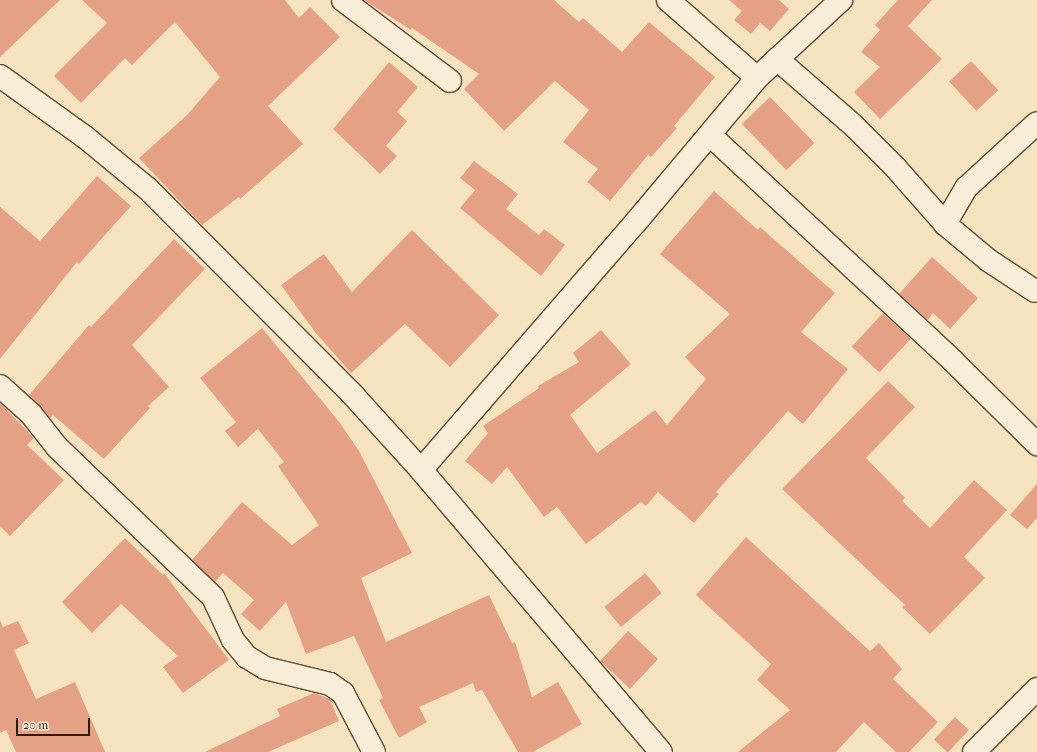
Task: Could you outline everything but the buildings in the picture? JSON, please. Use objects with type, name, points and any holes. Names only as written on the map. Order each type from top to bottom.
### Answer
[{"type":"street","points":[[343,0],[450,81]]},
{"type":"street","points":[[668,0],[757,78]]},
{"type":"street","points":[[421,470],[710,135],[757,78],[841,0]]},
{"type":"street","points":[[777,59],[869,141],[945,224],[988,260],[1036,287]]},
{"type":"street","points":[[0,76],[85,137],[148,189],[352,395],[421,470],[661,752]]},
{"type":"street","points":[[945,224],[966,188],[1037,123]]},
{"type":"street","points":[[710,135],[954,362],[1037,444]]},
{"type":"street","points":[[0,386],[31,414],[57,447],[212,597],[233,640],[247,657],[265,668],[330,684],[342,693],[374,752]]},
{"type":"street","points":[[974,752],[1037,689]]}]
